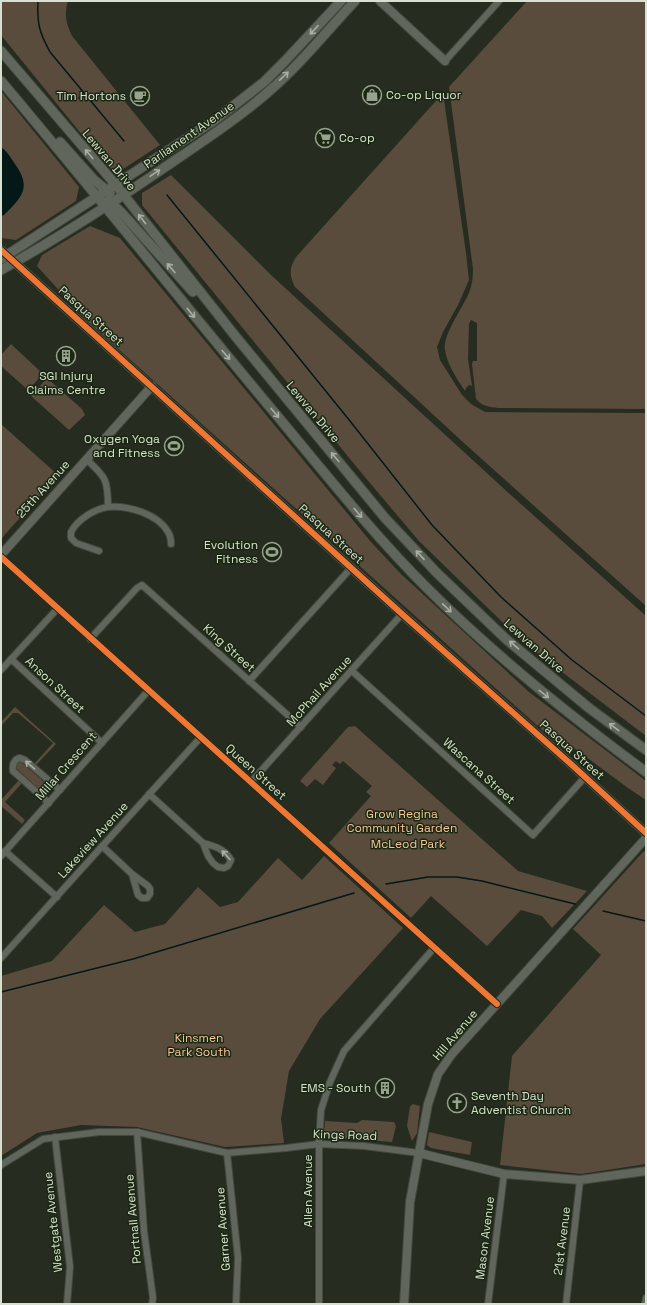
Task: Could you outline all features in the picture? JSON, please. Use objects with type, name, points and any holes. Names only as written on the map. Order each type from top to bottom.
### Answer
[{"type":"main road","name":"Parliament Avenue","points":[[1,270],[28,254],[105,198],[114,184],[216,120],[243,99],[285,61],[341,1]]},
{"type":"main road","name":"Parliament Avenue","points":[[3,255],[63,218],[105,198],[123,195],[221,129],[268,92],[297,64],[355,1]]},
{"type":"main road","name":"Lewvan Drive","points":[[1,51],[114,184],[236,337],[385,518],[437,573],[507,640],[589,708],[646,750]]},
{"type":"main road","points":[[1,80],[105,198],[174,273],[236,337]]},
{"type":"main road","points":[[105,198],[202,327],[377,536],[448,609],[538,690],[646,772]]},
{"type":"main road","name":"Parliament Avenue","points":[[15,262],[15,255],[52,229],[63,218]]},
{"type":"street","points":[[380,1],[445,60],[499,1]]},
{"type":"street","name":"Pasqua Street","points":[[3,255],[15,262],[402,614],[586,777],[646,833]]},
{"type":"street","name":"25th Avenue","points":[[1,556],[152,386]]},
{"type":"street","points":[[86,459],[102,473],[105,479],[108,493],[108,507]]},
{"type":"street","points":[[98,551],[76,542],[71,538],[71,532],[80,520],[90,514],[108,507],[132,509],[152,517],[163,525],[169,533],[171,544]]},
{"type":"street","name":"Queen Street","points":[[1,556],[90,639],[497,1004]]},
{"type":"street","points":[[250,681],[352,567]]},
{"type":"street","name":"King Street","points":[[90,639],[137,588],[142,585],[301,727]]},
{"type":"street","points":[[1,670],[58,608]]},
{"type":"street","name":"McPhail Avenue","points":[[251,782],[402,614]]},
{"type":"street","name":"Anson Street","points":[[11,659],[102,742]]},
{"type":"street","name":"Wascana Street","points":[[352,671],[533,835],[586,777]]},
{"type":"street","name":"Millar Crescent","points":[[3,854],[148,691]]},
{"type":"street","name":"Lakeview Avenue","points":[[1,958],[200,738]]},
{"type":"street","points":[[49,803],[13,771],[14,762],[17,758],[25,760],[60,790]]},
{"type":"street","points":[[149,794],[203,843],[217,847],[224,851],[231,860],[228,866],[224,868],[218,867],[208,856],[203,843]]},
{"type":"street","name":"Hill Avenue","points":[[404,1304],[410,1202],[428,1104],[438,1074],[452,1054],[646,838]]},
{"type":"street","points":[[102,846],[132,874]]},
{"type":"street","points":[[3,854],[57,897]]},
{"type":"street","name":"Allen Avenue","points":[[319,1304],[319,1144],[321,1110],[330,1082],[344,1051],[434,948]]},
{"type":"street","name":"Kings Road","points":[[1,1165],[43,1139],[98,1132],[137,1132],[227,1153],[319,1144],[364,1146],[419,1153],[504,1174],[580,1180],[646,1171]]},
{"type":"street","name":"Portnall Avenue","points":[[137,1132],[144,1231],[153,1298],[152,1304]]},
{"type":"street","name":"Westgate Avenue","points":[[55,1137],[70,1267],[67,1304]]},
{"type":"street","name":"Garner Avenue","points":[[227,1153],[238,1258],[236,1304]]},
{"type":"street","name":"Mason Avenue","points":[[488,1304],[504,1174]]},
{"type":"street","name":"21st Avenue","points":[[566,1304],[580,1180]]},
{"type":"street","points":[[645,1304],[646,1298]]},
{"type":"green space","points":[[1,1],[68,1],[66,19],[72,36],[160,145],[120,171],[109,168],[1,35]]},
{"type":"green space","points":[[527,1],[646,1],[646,409],[498,408],[483,405],[476,399],[472,364],[473,361],[477,361],[477,323],[471,320],[469,324],[468,359],[472,386],[469,385],[465,391],[453,371],[446,355],[445,344],[447,337],[469,293],[473,269],[449,87]]},
{"type":"green space","points":[[1,91],[79,187],[76,201],[16,240],[1,238]]},
{"type":"green space","points":[[443,93],[469,280],[437,347],[440,360],[462,395],[471,404],[485,412],[646,413],[646,606],[465,444],[295,287],[293,282],[291,272],[292,265],[296,257]]},
{"type":"green space","points":[[171,175],[271,275],[512,496],[646,616],[646,736],[524,643],[419,541],[142,205],[142,193]]},
{"type":"green space","points":[[90,226],[120,238],[371,542],[401,574],[529,692],[646,781],[646,800],[566,742],[561,747],[84,318],[37,266],[42,255]]},
{"type":"green space","points":[[11,344],[43,374],[28,390],[1,366],[1,355]]},
{"type":"green space","points":[[47,378],[82,409],[85,415],[69,430],[31,396]]},
{"type":"green space","points":[[1,424],[58,475],[1,539]]},
{"type":"green space","points":[[15,707],[56,744],[36,765],[34,764],[53,743],[18,713],[13,713],[1,726],[1,722]]},
{"type":"green space","name":"McLeod Park","points":[[355,726],[518,871],[587,891],[552,928],[542,916],[521,910],[487,946],[431,896],[411,918],[329,843],[371,796],[366,792],[372,786],[343,761],[340,764],[336,761],[332,765],[336,768],[323,785],[315,779],[307,787],[300,781],[348,727]]},
{"type":"green space","points":[[20,761],[52,789],[46,796],[16,768],[17,763]]},
{"type":"green space","points":[[19,780],[22,783],[5,802],[25,820],[22,824],[1,806],[1,798],[2,799]]},
{"type":"green space","points":[[646,851],[646,1164],[581,1174],[500,1165],[512,1056],[601,955],[573,929],[643,852]]},
{"type":"green space","name":"Kinsmen Park South","points":[[324,856],[403,928],[320,1019],[289,1071],[281,1119],[284,1143],[225,1147],[137,1127],[81,1125],[37,1133],[1,1156],[1,976],[52,961],[104,905],[135,932],[165,924],[198,887],[220,907],[238,902],[278,858],[302,880]]},
{"type":"green space","points":[[413,1104],[420,1106],[417,1133],[412,1141],[407,1126],[410,1106]]},
{"type":"green space","points":[[362,1120],[394,1122],[396,1126],[392,1142],[327,1137],[324,1133],[325,1121],[357,1123]]},
{"type":"green space","points":[[429,1132],[472,1142],[470,1155],[431,1148],[427,1145]]},
{"type":"shaded area","points":[[1,147],[9,155],[20,172],[24,186],[23,192],[16,203],[4,215],[1,216]]},
{"type":"waterway","points":[[38,1],[40,27],[43,39],[50,52],[124,141]]},
{"type":"waterway","points":[[79,98],[82,95],[86,96]]},
{"type":"waterway","points":[[167,195],[432,525],[501,597],[572,660],[646,716]]},
{"type":"waterway","points":[[386,884],[428,877],[457,877],[482,881],[575,904]]},
{"type":"waterway","points":[[1,992],[133,959],[354,893]]},
{"type":"waterway","points":[[603,911],[646,921]]},
{"type":"cycle path","points":[[1,250],[646,833]]},
{"type":"cycle path","points":[[1,557],[497,1004]]},
{"type":"place","name":"Co-op Liquor","points":[[372,95]]},
{"type":"place","name":"Tim Hortons","points":[[140,96]]},
{"type":"place","name":"Co-op","points":[[325,138]]},
{"type":"place","name":"SGI Injury Claims Centre","points":[[66,356]]},
{"type":"place","name":"Oxygen Yoga and Fitness","points":[[174,446]]},
{"type":"place","name":"Evolution Fitness","points":[[272,552]]},
{"type":"place","name":"EMS - South","points":[[385,1088]]},
{"type":"place","name":"Seventh Day Adventist Church","points":[[457,1103]]},
{"type":"park label","name":"Grow Regina Community Garden","points":[[402,821]]}]
